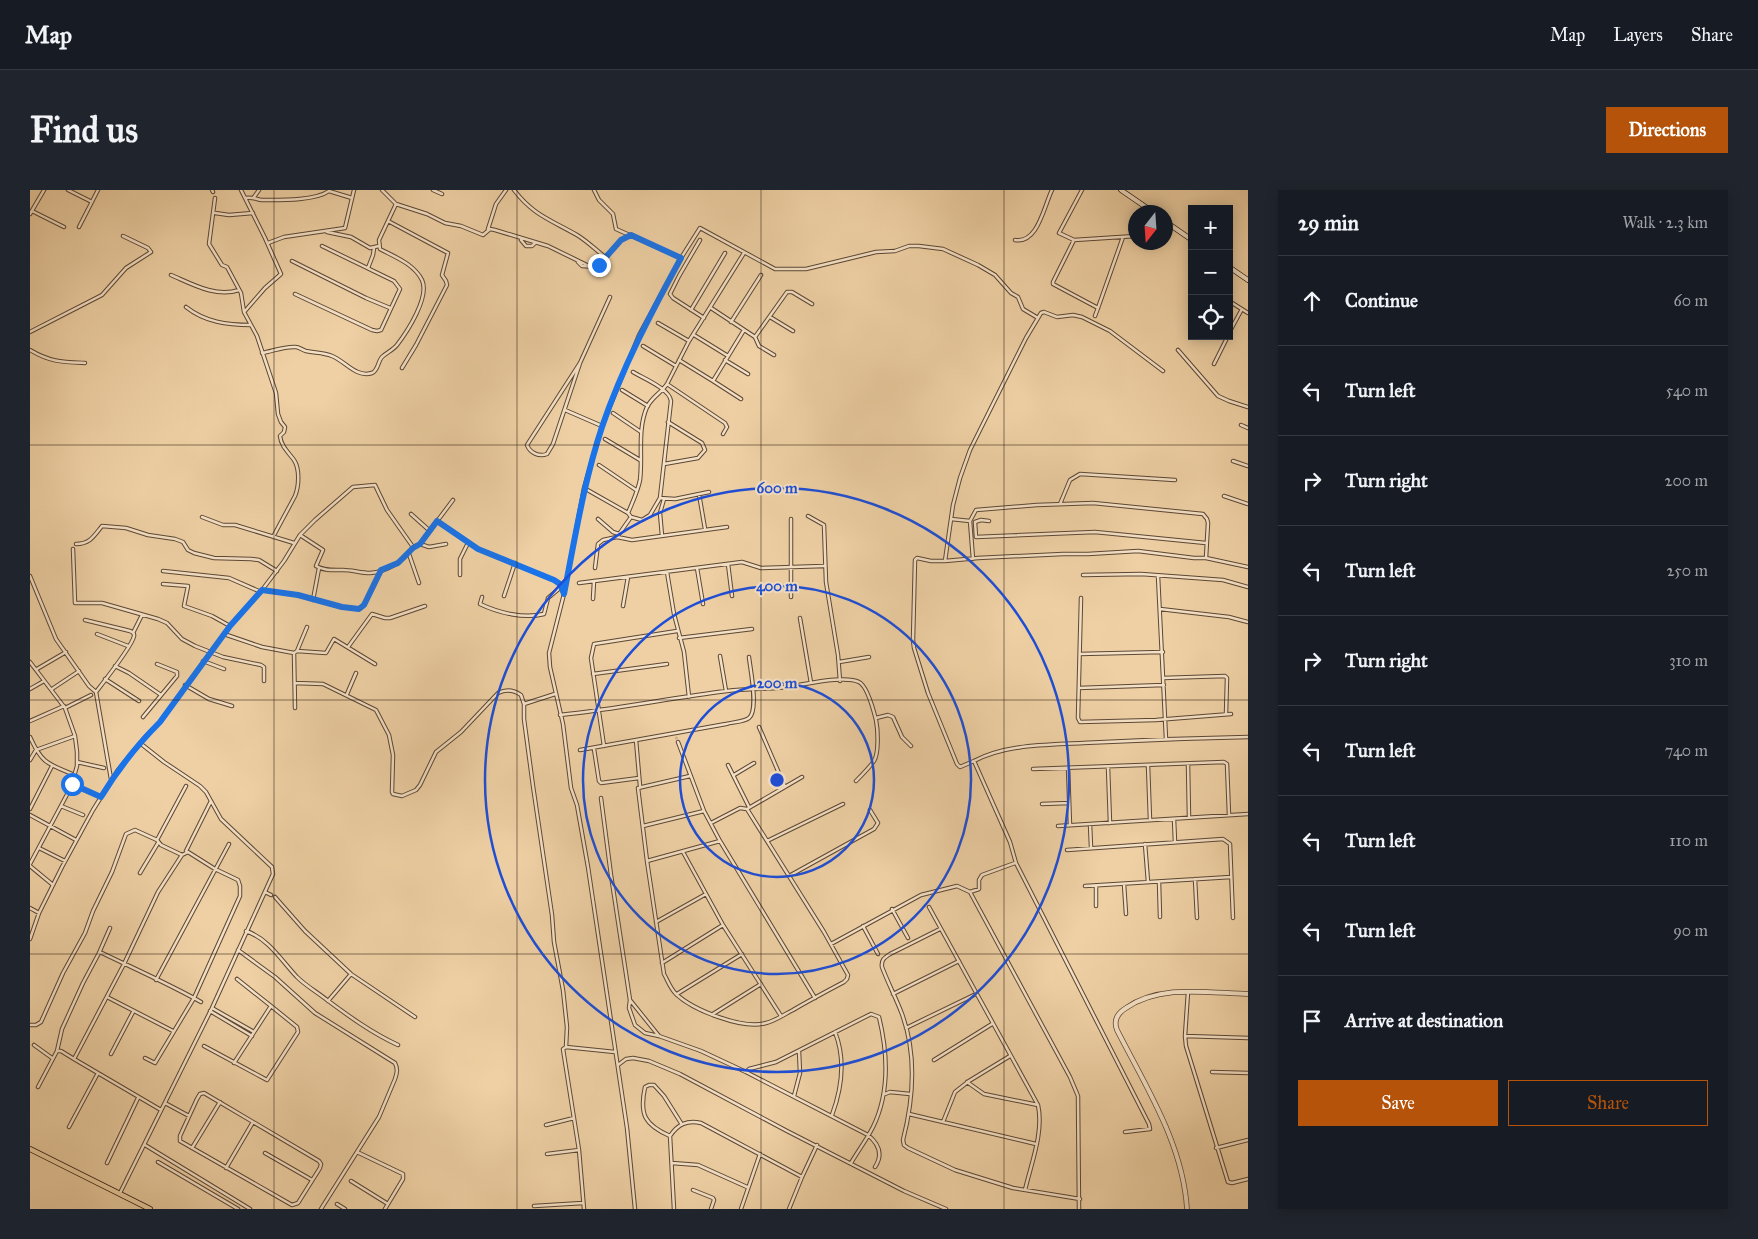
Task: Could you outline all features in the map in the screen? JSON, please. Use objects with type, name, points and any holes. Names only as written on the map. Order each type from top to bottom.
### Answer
[{"type":"main road","points":[[30,1148],[120,1192],[150,1209]]},
{"type":"street","points":[[30,214],[44,190]]},
{"type":"street","points":[[68,190],[92,202]]},
{"type":"street","points":[[80,226],[98,190]]},
{"type":"street","points":[[241,190],[268,243],[281,274],[265,288],[244,312]]},
{"type":"street","points":[[254,197],[259,190]]},
{"type":"street","points":[[268,243],[284,237],[344,228],[354,190]]},
{"type":"street","points":[[382,190],[396,204],[427,214],[445,223],[461,226],[478,234],[483,234],[490,229],[535,244],[548,246],[593,268],[621,240],[631,235]]},
{"type":"street","points":[[433,190],[442,194]]},
{"type":"street","points":[[487,231],[496,204],[506,190]]},
{"type":"street","points":[[514,190],[525,204],[558,226],[578,236],[605,257]]},
{"type":"street","points":[[594,190],[600,200],[613,214],[616,229],[681,258]]},
{"type":"street","points":[[1015,240],[1022,241],[1033,233],[1052,190]]},
{"type":"street","points":[[1082,190],[1059,231],[1061,234],[1074,240],[1128,237]]},
{"type":"street","points":[[1122,190],[1143,205]]},
{"type":"street","points":[[246,198],[254,197],[260,200],[320,196],[329,191],[352,198]]},
{"type":"street","points":[[214,198],[214,213],[209,244],[222,264],[227,267],[239,290],[244,312],[262,352],[276,393],[278,414],[285,427],[280,439],[295,463],[298,477],[298,489],[273,537]]},
{"type":"street","points":[[262,352],[297,346],[305,350],[331,355],[344,361],[350,369],[358,372],[373,373],[375,371],[382,358],[396,346],[420,307],[424,291],[423,281],[414,268],[380,249],[379,246],[379,240],[396,204]]},
{"type":"street","points":[[32,210],[64,227]]},
{"type":"street","points":[[214,213],[229,215],[253,213]]},
{"type":"street","points":[[388,221],[448,252],[442,275],[446,285],[416,345],[402,368]]},
{"type":"street","points":[[1173,227],[1188,237]]},
{"type":"street","points":[[635,1209],[633,1177],[618,1065],[588,867],[577,805],[571,788],[549,653],[564,594],[584,488],[602,426],[639,335],[681,258],[700,228],[771,268],[791,270],[831,264],[876,252],[894,251],[909,246],[944,249],[978,264],[999,278],[1011,293],[1018,298],[1023,309],[1038,318]]},
{"type":"street","points":[[321,232],[342,234],[374,248],[379,246]]},
{"type":"street","points":[[30,332],[102,295],[126,268],[150,252],[148,248],[123,236]]},
{"type":"street","points":[[1095,316],[1124,237]]},
{"type":"street","points":[[520,239],[526,246],[535,244]]},
{"type":"street","points":[[700,240],[670,291],[670,296],[704,318]]},
{"type":"street","points":[[1074,240],[1053,284],[1098,308]]},
{"type":"street","points":[[295,294],[377,331],[381,330],[397,297],[400,289],[398,285],[394,281],[322,246]]},
{"type":"street","points":[[368,268],[374,248]]},
{"type":"street","points":[[691,310],[725,253]]},
{"type":"street","points":[[628,513],[640,480],[641,432],[648,406],[656,395],[664,390],[689,341],[744,253]]},
{"type":"street","points":[[292,262],[390,308]]},
{"type":"street","points":[[1233,270],[1248,280]]},
{"type":"street","points":[[171,275],[209,290],[226,293],[239,290]]},
{"type":"street","points":[[731,322],[761,275]]},
{"type":"street","points":[[755,337],[789,291],[812,304]]},
{"type":"street","points":[[580,363],[527,445],[530,450],[539,456],[543,456],[548,452],[565,410],[580,363],[610,297]]},
{"type":"street","points":[[1233,304],[1248,313]]},
{"type":"street","points":[[186,307],[194,314],[213,321],[251,325]]},
{"type":"street","points":[[710,308],[755,337],[759,346],[774,355]]},
{"type":"street","points":[[1233,327],[1242,310]]},
{"type":"street","points":[[945,561],[951,519],[960,478],[972,443],[1026,338],[1038,318],[1044,312],[1056,317],[1082,316],[1110,331],[1163,370]]},
{"type":"street","points":[[770,317],[793,330]]},
{"type":"street","points":[[658,323],[689,341]]},
{"type":"street","points":[[713,381],[744,330]]},
{"type":"street","points":[[694,335],[728,356]]},
{"type":"street","points":[[1214,364],[1226,340]]},
{"type":"street","points":[[643,346],[676,366]]},
{"type":"street","points":[[30,350],[43,358],[63,363],[85,364]]},
{"type":"street","points":[[1178,350],[1218,396],[1229,402],[1248,407]]},
{"type":"street","points":[[679,360],[742,399]]},
{"type":"street","points":[[725,360],[748,374]]},
{"type":"street","points":[[584,488],[628,513],[631,517],[642,520],[646,518],[660,498],[671,397],[664,390],[633,372]]},
{"type":"street","points":[[667,384],[726,423],[727,427],[723,434]]},
{"type":"street","points":[[622,390],[648,406]]},
{"type":"street","points":[[565,410],[602,426]]},
{"type":"street","points":[[613,414],[641,432]]},
{"type":"street","points":[[664,464],[698,458],[705,450],[702,443],[668,422]]},
{"type":"street","points":[[1241,425],[1248,428]]},
{"type":"street","points":[[605,439],[641,460]]},
{"type":"street","points":[[1233,461],[1248,466]]},
{"type":"street","points":[[599,465],[636,490]]},
{"type":"street","points":[[1060,504],[1070,480],[1080,474],[1175,480]]},
{"type":"street","points":[[30,939],[39,913],[65,861],[111,780],[140,743],[160,722],[203,661],[230,626],[262,591],[294,543],[314,520],[353,487],[375,485],[387,510],[413,548]]},
{"type":"street","points":[[660,498],[709,492]]},
{"type":"street","points":[[699,494],[706,530]]},
{"type":"street","points":[[1224,496],[1248,504]]},
{"type":"street","points":[[662,536],[660,513],[664,499]]},
{"type":"street","points":[[319,568],[372,573],[398,563],[413,548],[420,544],[452,500]]},
{"type":"street","points":[[973,558],[970,521],[976,510],[1060,504],[1100,504],[1199,512],[1207,519],[1206,558]]},
{"type":"street","points":[[410,514],[430,531]]},
{"type":"street","points":[[808,516],[824,525],[824,566],[839,662],[840,681]]},
{"type":"street","points":[[202,517],[223,526],[234,525],[294,543]]},
{"type":"street","points":[[595,568],[598,544],[603,540],[618,535],[631,517]]},
{"type":"street","points":[[598,519],[618,535],[632,540],[727,526]]},
{"type":"street","points":[[791,519],[791,598]]},
{"type":"street","points":[[951,519],[970,521]]},
{"type":"street","points":[[989,520],[975,522],[976,537],[1095,532],[1206,542]]},
{"type":"street","points":[[437,521],[468,543],[554,580],[561,587],[564,594]]},
{"type":"street","points":[[76,544],[82,544],[92,539],[102,526],[126,528],[148,535],[175,539],[183,542],[188,550],[194,553],[214,558],[259,560],[277,571]]},
{"type":"street","points":[[300,535],[323,550],[316,564],[319,568],[313,600]]},
{"type":"street","points":[[460,576],[460,559],[468,543]]},
{"type":"street","points":[[420,544],[428,547],[446,544]]},
{"type":"street","points":[[73,549],[75,603],[102,603],[166,622],[182,639],[210,652],[233,660],[261,665],[264,667],[264,681]]},
{"type":"street","points":[[1248,567],[1206,558],[1138,551],[973,558],[945,561],[916,558],[913,640],[928,693],[957,764],[960,767],[988,754],[1005,749],[1166,739],[1248,737]]},
{"type":"street","points":[[409,554],[419,583]]},
{"type":"street","points":[[579,583],[742,562],[761,568],[824,566]]},
{"type":"street","points":[[504,596],[515,564]]},
{"type":"street","points":[[728,564],[732,596]]},
{"type":"street","points":[[697,568],[703,604]]},
{"type":"street","points":[[163,571],[229,578],[262,591],[298,595],[342,607],[359,609],[364,605],[381,570]]},
{"type":"street","points":[[667,572],[677,631],[684,652],[689,697]]},
{"type":"street","points":[[1083,575],[1137,573],[1224,580],[1248,587]]},
{"type":"street","points":[[30,576],[56,638],[96,692],[111,780]]},
{"type":"street","points":[[1158,576],[1166,739]]},
{"type":"street","points":[[623,606],[628,577]]},
{"type":"street","points":[[593,599],[594,581]]},
{"type":"street","points":[[163,584],[188,586],[184,606],[217,618],[230,626]]},
{"type":"street","points":[[482,597],[480,604],[489,608],[533,617],[544,614],[548,598],[561,587]]},
{"type":"street","points":[[1081,598],[1078,718],[1080,722],[1156,720],[1231,714]]},
{"type":"street","points":[[348,647],[372,614],[390,618],[424,606]]},
{"type":"street","points":[[1160,609],[1229,617],[1248,622]]},
{"type":"street","points":[[96,692],[134,637],[133,633],[142,615]]},
{"type":"street","points":[[800,618],[811,683]]},
{"type":"street","points":[[85,620],[133,633]]},
{"type":"street","points":[[295,708],[295,652],[307,627]]},
{"type":"street","points":[[679,638],[752,629]]},
{"type":"street","points":[[604,746],[591,658],[594,644],[677,631]]},
{"type":"street","points":[[97,634],[128,646]]},
{"type":"street","points":[[224,634],[262,647],[295,652],[326,653],[334,639],[375,664]]},
{"type":"street","points":[[37,670],[66,652]]},
{"type":"street","points":[[1080,654],[1163,652]]},
{"type":"street","points":[[720,656],[726,691]]},
{"type":"street","points":[[580,750],[675,735],[749,718],[753,713],[753,688],[749,657]]},
{"type":"street","points":[[839,662],[869,657]]},
{"type":"street","points":[[203,661],[224,669]]},
{"type":"street","points":[[30,662],[65,707],[75,736],[77,762],[72,784],[30,865],[53,885]]},
{"type":"street","points":[[143,717],[177,674],[156,664]]},
{"type":"street","points":[[593,674],[667,664]]},
{"type":"street","points":[[115,666],[129,673],[161,695]]},
{"type":"street","points":[[52,689],[80,672]]},
{"type":"street","points":[[347,694],[356,673]]},
{"type":"street","points":[[1164,678],[1225,676],[1227,678],[1226,714]]},
{"type":"street","points":[[106,679],[139,701]]},
{"type":"street","points":[[30,689],[44,681]]},
{"type":"street","points":[[560,715],[599,711],[726,691],[854,681],[862,684],[866,689],[878,730],[876,758],[856,781]]},
{"type":"street","points":[[295,683],[323,684],[347,694],[376,710],[387,727],[393,755],[392,792],[397,796],[409,794],[420,785],[436,752],[461,732],[498,693],[503,690],[517,692],[521,695],[524,704],[524,719],[554,942],[563,990],[567,1027],[566,1047],[564,1047],[563,1052],[579,1150],[584,1209]]},
{"type":"street","points":[[186,685],[209,699],[232,706]]},
{"type":"street","points":[[1079,688],[1164,685]]},
{"type":"street","points":[[524,704],[555,694]]},
{"type":"street","points":[[30,721],[91,695]]},
{"type":"street","points":[[876,718],[888,715],[893,716],[902,737],[911,746]]},
{"type":"street","points":[[759,728],[786,787]]},
{"type":"street","points":[[30,760],[36,750],[75,736]]},
{"type":"street","points":[[30,737],[40,756],[52,766],[75,775]]},
{"type":"street","points":[[636,740],[640,786],[638,788],[664,974],[671,987],[686,1001],[713,1014],[742,1024],[754,1025],[766,1023],[816,998],[847,979],[848,975],[748,808],[728,765]]},
{"type":"street","points":[[678,742],[704,811],[720,841],[816,998]]},
{"type":"street","points":[[120,1192],[212,1008],[273,874],[272,867],[221,819],[206,792],[200,786],[140,743]]},
{"type":"street","points":[[594,749],[599,781],[601,783],[638,778]]},
{"type":"street","points":[[974,760],[1010,842],[1016,863],[1149,1124],[1150,1129],[1125,1132]]},
{"type":"street","points":[[77,762],[104,768]]},
{"type":"street","points":[[1033,769],[1224,762],[1227,763],[1229,815]]},
{"type":"street","points":[[733,775],[754,763]]},
{"type":"street","points":[[1188,764],[1189,817]]},
{"type":"street","points":[[1148,765],[1150,820]]},
{"type":"street","points":[[30,809],[52,766]]},
{"type":"street","points":[[1108,767],[1110,823]]},
{"type":"street","points":[[1068,768],[1070,825]]},
{"type":"street","points":[[640,786],[690,776]]},
{"type":"street","points":[[711,823],[740,808],[748,808],[802,777]]},
{"type":"street","points":[[72,784],[101,797]]},
{"type":"street","points":[[140,873],[186,786]]},
{"type":"street","points":[[601,798],[610,875],[630,1000],[629,1008],[635,1025],[646,1033],[701,1051],[746,1072],[868,1135],[874,1140],[878,1148],[880,1159],[875,1167]]},
{"type":"street","points":[[74,1059],[107,998],[158,892],[185,852],[211,801]]},
{"type":"street","points":[[1042,804],[1069,803]]},
{"type":"street","points":[[767,841],[843,804]]},
{"type":"street","points":[[61,806],[83,815]]},
{"type":"street","points":[[789,876],[874,829],[878,822],[870,810]]},
{"type":"street","points":[[643,826],[704,811]]},
{"type":"street","points":[[1058,826],[1248,814]]},
{"type":"street","points":[[30,815],[76,840]]},
{"type":"street","points":[[1174,818],[1175,842]]},
{"type":"street","points":[[1090,824],[1091,848]]},
{"type":"street","points":[[30,1025],[36,1025],[41,1022],[63,973],[85,933],[93,911],[112,872],[126,834],[136,830],[182,855]]},
{"type":"street","points":[[1067,850],[1223,839],[1230,844],[1232,918]]},
{"type":"street","points":[[647,861],[720,841]]},
{"type":"street","points":[[156,980],[229,844]]},
{"type":"street","points":[[1145,844],[1148,882]]},
{"type":"street","points":[[39,848],[65,861]]},
{"type":"street","points":[[145,1058],[155,1063],[194,998],[240,893],[238,880],[185,852]]},
{"type":"street","points":[[683,852],[724,925],[782,1016]]},
{"type":"street","points":[[970,892],[979,889],[982,875],[1016,863]]},
{"type":"street","points":[[1085,886],[1231,877]]},
{"type":"street","points":[[1195,879],[1197,918]]},
{"type":"street","points":[[1159,882],[1160,917]]},
{"type":"street","points":[[1124,884],[1126,914]]},
{"type":"street","points":[[1096,886],[1096,906]]},
{"type":"street","points":[[831,944],[892,909],[921,895],[951,887],[962,887],[970,892],[1070,1077],[1078,1096],[1079,1209]]},
{"type":"street","points":[[265,892],[273,896],[351,974],[415,1017]]},
{"type":"street","points":[[656,922],[706,894]]},
{"type":"street","points":[[929,907],[1038,1105],[1040,1116],[1036,1144],[1025,1190]]},
{"type":"street","points":[[30,908],[39,913]]},
{"type":"street","points":[[892,909],[908,938]]},
{"type":"street","points":[[662,963],[724,925]]},
{"type":"street","points":[[863,926],[878,954]]},
{"type":"street","points":[[38,1086],[57,1051],[62,1030],[110,928]]},
{"type":"street","points":[[940,929],[884,958],[881,962],[902,1013],[913,1062],[909,1114],[903,1140],[904,1145],[955,1170],[1025,1190],[1080,1199]]},
{"type":"street","points":[[246,932],[259,937],[267,943],[296,976],[340,1011],[367,1029],[398,1045]]},
{"type":"street","points":[[238,950],[275,977],[315,1013],[397,1066],[397,1074],[379,1117],[321,1209]]},
{"type":"street","points":[[99,953],[102,952],[201,1002]]},
{"type":"street","points":[[677,994],[742,954]]},
{"type":"street","points":[[893,994],[959,961]]},
{"type":"street","points":[[328,1001],[351,974]]},
{"type":"street","points":[[204,1046],[265,1080],[268,1079],[298,1031],[297,1027],[237,979]]},
{"type":"street","points":[[713,1014],[761,984]]},
{"type":"street","points":[[1187,1209],[1175,1150],[1166,1124],[1117,1030],[1115,1024],[1117,1016],[1121,1011],[1147,997],[1170,992],[1248,994]]},
{"type":"street","points":[[1188,992],[1186,1046],[1216,1148],[1228,1182],[1232,1183],[1248,1179]]},
{"type":"street","points":[[906,1028],[976,994]]},
{"type":"street","points":[[107,998],[132,1012],[174,1031]]},
{"type":"street","points":[[630,1000],[659,1036]]},
{"type":"street","points":[[234,1063],[271,1006]]},
{"type":"street","points":[[212,1008],[254,1032]]},
{"type":"street","points":[[210,1011],[252,1036]]},
{"type":"street","points":[[111,1054],[132,1012]]},
{"type":"street","points":[[746,1072],[749,1069],[776,1062],[871,1014],[879,1017],[885,1042],[885,1094],[879,1113],[851,1163]]},
{"type":"street","points":[[934,1060],[992,1024]]},
{"type":"street","points":[[832,1115],[838,1098],[842,1075],[841,1049],[835,1032]]},
{"type":"street","points":[[1185,1036],[1248,1038]]},
{"type":"street","points":[[34,1046],[52,1058]]},
{"type":"street","points":[[566,1047],[615,1052]]},
{"type":"street","points":[[57,1051],[61,1051],[161,1110]]},
{"type":"street","points":[[794,1097],[800,1073],[799,1051]]},
{"type":"street","points":[[943,1122],[955,1092],[967,1082],[1010,1056]]},
{"type":"street","points":[[618,1065],[626,1059],[633,1058],[663,1066],[904,1191],[946,1209]]},
{"type":"street","points":[[1212,1072],[1248,1073]]},
{"type":"street","points":[[69,1127],[98,1073]]},
{"type":"street","points":[[967,1082],[984,1094],[1038,1105]]},
{"type":"street","points":[[670,1136],[653,1128],[648,1123],[644,1109],[645,1087],[649,1085],[654,1086],[664,1096],[681,1124]]},
{"type":"street","points":[[885,1094],[890,1092],[911,1094]]},
{"type":"street","points":[[204,1093],[220,1102],[319,1160],[320,1168],[298,1203],[292,1205],[180,1141],[179,1138],[200,1094],[204,1093]]},
{"type":"street","points":[[107,1163],[138,1098]]},
{"type":"street","points":[[192,1148],[220,1102]]},
{"type":"street","points":[[165,1103],[190,1116]]},
{"type":"street","points":[[909,1114],[1036,1144]]},
{"type":"street","points":[[546,1125],[574,1118]]},
{"type":"street","points":[[226,1168],[253,1122]]},
{"type":"street","points":[[674,1209],[670,1136],[681,1124],[690,1122],[701,1123],[802,1177]]},
{"type":"street","points":[[1216,1148],[1248,1140]]},
{"type":"street","points":[[145,1145],[250,1209]]},
{"type":"street","points":[[789,1209],[816,1145]]},
{"type":"street","points":[[547,1154],[579,1150]]},
{"type":"street","points":[[357,1152],[403,1174],[403,1179],[385,1209]]},
{"type":"street","points":[[265,1153],[312,1180]]},
{"type":"street","points":[[741,1209],[747,1187],[760,1154]]},
{"type":"street","points":[[158,1162],[238,1209]]},
{"type":"street","points":[[672,1163],[698,1164],[747,1187]]},
{"type":"street","points":[[351,1182],[388,1204]]},
{"type":"street","points":[[693,1190],[713,1198],[711,1209]]},
{"type":"street","points":[[534,1206],[549,1207],[583,1203]]},
{"type":"street","points":[[337,1204],[346,1209]]},
{"type":"tunnel","points":[[676,737],[678,742]]},
{"type":"route","points":[[72,784],[101,797],[118,770],[160,722],[230,626],[262,590],[298,595],[342,607],[347,606],[359,609],[364,605],[381,570],[398,563],[409,554],[413,548],[420,544],[437,521],[478,549],[554,580],[560,584],[564,594],[584,488],[602,426],[639,335],[681,258],[631,235],[621,240],[599,265]]}]
